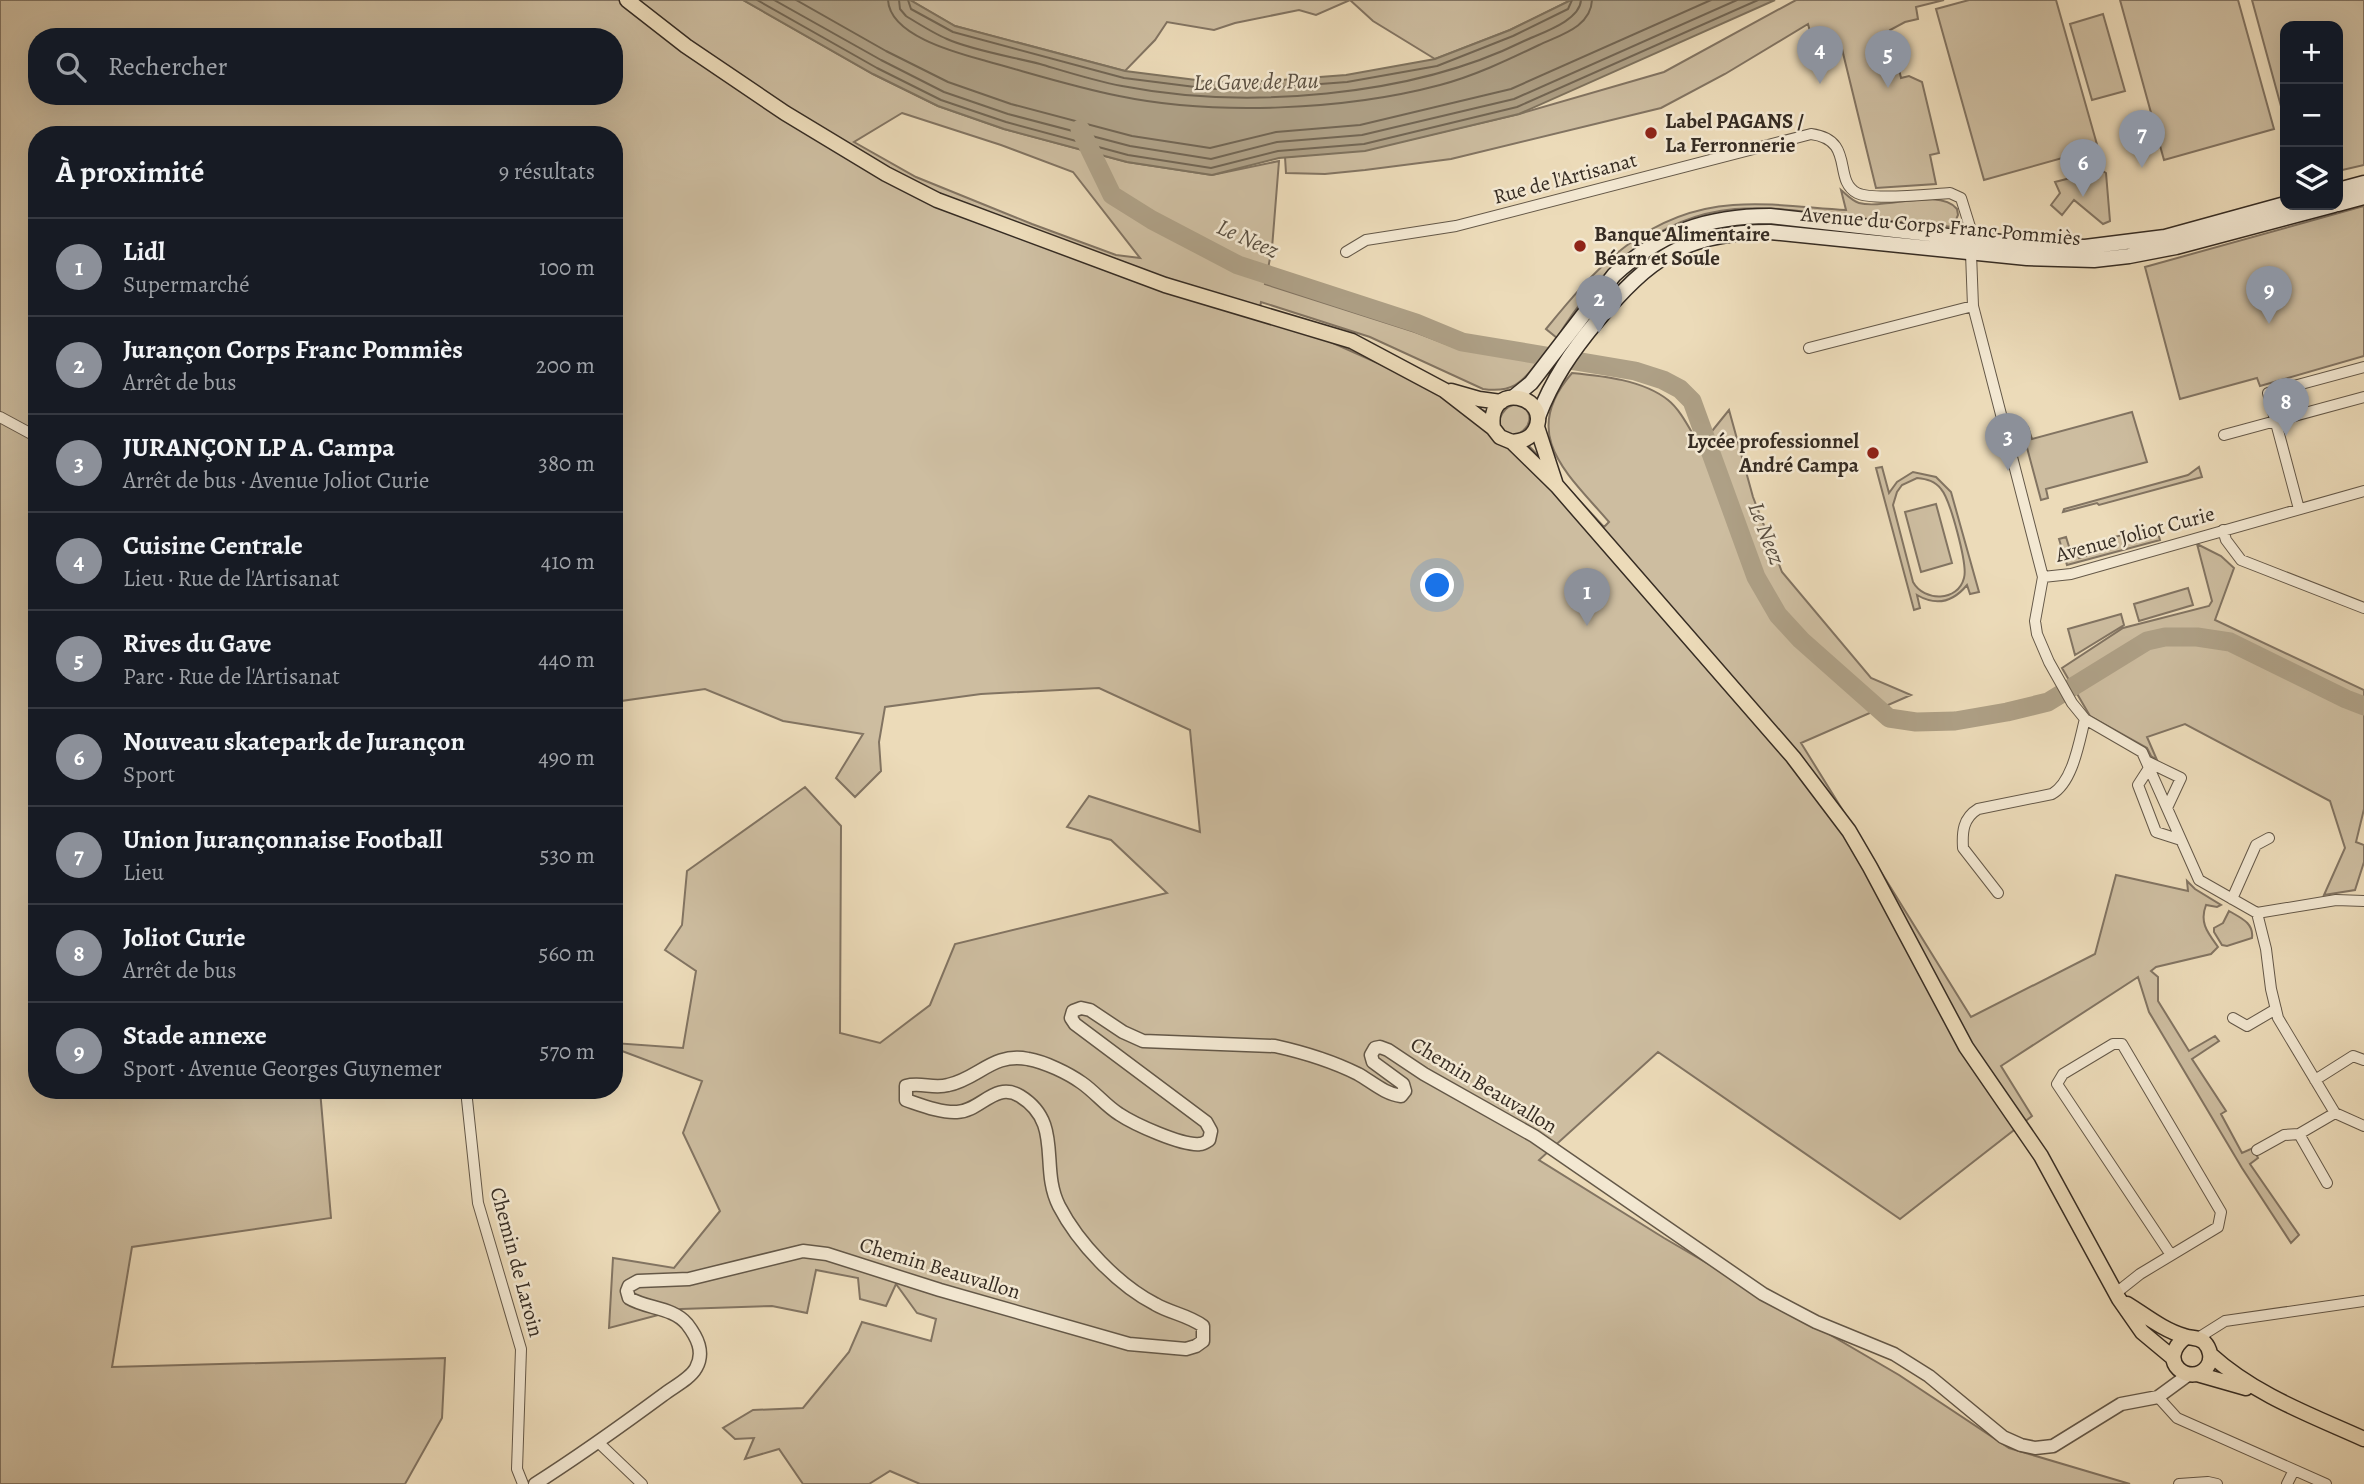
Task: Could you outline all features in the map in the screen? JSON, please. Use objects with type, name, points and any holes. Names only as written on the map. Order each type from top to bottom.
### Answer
[{"type":"main road","points":[[627,0],[686,46],[785,113],[886,174],[937,200],[1165,285],[1340,337],[1444,390],[1493,428],[1500,437],[1512,442],[1557,486],[1793,757],[1849,831],[1966,1047],[2041,1156],[2118,1296],[2142,1332],[2180,1371],[2262,1392]]},
{"type":"main road","points":[[2343,189],[2364,183]]},
{"type":"main road","name":"Avenue du Corps Franc Pommiès","points":[[2343,202],[2364,197]]},
{"type":"main road","name":"Avenue du Corps Franc Pommiès","points":[[1971,245],[2106,246],[2165,237],[2280,205]]},
{"type":"main road","name":"Avenue du Corps Franc Pommiès","points":[[1538,422],[1567,347],[1614,275],[1628,262],[1666,238],[1710,221],[1770,216],[2071,261],[2113,258],[2176,247],[2314,210]]},
{"type":"main road","name":"Avenue du Corps Franc Pommiès","points":[[1508,399],[1531,383],[1542,368],[1567,347]]},
{"type":"main road","points":[[1444,390],[1479,399],[1526,399],[1534,406],[1557,486]]},
{"type":"main road","points":[[1493,428],[1494,409],[1508,399]]},
{"type":"main road","points":[[1512,442],[1523,441],[1532,436],[1538,422]]},
{"type":"main road","points":[[2118,1296],[2161,1326],[2200,1344],[2228,1371],[2262,1392],[2364,1439]]},
{"type":"main road","points":[[2173,1361],[2175,1345],[2200,1344]]},
{"type":"main road","points":[[2192,1374],[2207,1367],[2200,1344]]},
{"type":"street","name":"Rue de l'Artisanat","points":[[1346,252],[1366,240],[1456,226],[1811,134],[1822,136],[1838,149],[1848,185],[1857,193],[1870,196],[1950,193],[1961,198],[1969,225],[1971,245]]},
{"type":"street","name":"Avenue Joliot Curie","points":[[1971,245],[1972,306],[2043,577],[2071,574],[2364,491]]},
{"type":"street","points":[[1809,348],[1972,306]]},
{"type":"street","points":[[2299,509],[2269,393],[2364,367]]},
{"type":"street","points":[[2224,435],[2364,397]]},
{"type":"street","points":[[0,417],[28,432]]},
{"type":"street","points":[[2223,530],[2226,540],[2241,560],[2364,608]]},
{"type":"street","points":[[2043,577],[2035,621],[2037,634],[2049,662],[2072,703],[2085,719],[2142,752],[2199,880],[2257,913],[2336,900],[2364,901]]},
{"type":"street","points":[[1998,893],[1963,848],[1964,825],[1970,814],[1978,809],[2060,790],[2068,780],[2085,719]]},
{"type":"street","points":[[2147,764],[2181,778],[2167,808]]},
{"type":"street","points":[[2147,764],[2138,785],[2156,832],[2181,840]]},
{"type":"street","points":[[2232,899],[2256,845],[2269,838]]},
{"type":"street","points":[[2257,913],[2278,1018],[2335,1113],[2364,1126]]},
{"type":"street","name":"Chemin Beauvallon","points":[[535,1484],[599,1443],[695,1370],[701,1350],[698,1341],[685,1322],[674,1314],[629,1298],[629,1286],[638,1281],[689,1279],[803,1251],[827,1254],[940,1290],[1129,1344],[1186,1349],[1203,1340],[1203,1326],[1155,1304],[1129,1287],[1105,1266],[1081,1238],[1059,1205],[1051,1178],[1045,1123],[1038,1110],[1021,1096],[1010,1091],[995,1094],[968,1110],[958,1112],[944,1111],[906,1100],[906,1086],[914,1083],[944,1087],[989,1063],[1013,1057],[1030,1059],[1082,1083],[1118,1114],[1150,1131],[1193,1144],[1201,1145],[1209,1140],[1211,1132],[1206,1122],[1075,1024],[1071,1018],[1073,1011],[1081,1008],[1090,1010],[1122,1032],[1143,1041],[1275,1046],[1296,1051],[1356,1073],[1393,1095],[1401,1096],[1405,1091],[1403,1084],[1373,1062],[1371,1055],[1375,1048],[1388,1050],[1424,1074],[1534,1136],[1763,1294],[1816,1322],[1894,1354],[1929,1376],[2003,1437],[2021,1445],[2035,1448],[2053,1446],[2122,1404],[2162,1394],[2192,1374]]},
{"type":"street","points":[[2232,1018],[2247,1026],[2276,1009]]},
{"type":"street","points":[[2118,1296],[2140,1274],[2218,1227],[2221,1212],[2122,1044],[2112,1044],[2063,1074],[2057,1084],[2171,1255]]},
{"type":"street","points":[[2315,1080],[2353,1056],[2364,1060]]},
{"type":"street","name":"Chemin de Laroin","points":[[467,1099],[478,1203],[521,1349],[517,1469],[523,1484]]},
{"type":"street","points":[[2257,1150],[2284,1135],[2299,1134],[2335,1113]]},
{"type":"street","points":[[2299,1134],[2327,1182]]},
{"type":"street","points":[[2200,1344],[2225,1321],[2364,1301]]},
{"type":"street","points":[[2173,1361],[2162,1394],[2177,1418],[2326,1484]]},
{"type":"street","points":[[599,1443],[642,1484]]},
{"type":"street","points":[[2287,1484],[2294,1470]]},
{"type":"street","points":[[2179,1484],[2217,1484]]},
{"type":"shaded area","points":[[0,0],[743,0],[873,74],[938,106],[1004,129],[1127,162],[1212,175],[1279,161],[1272,248],[1265,284],[1454,347],[1538,361],[1527,376],[1515,385],[1501,390],[1483,389],[1370,337],[1261,302],[1259,313],[1295,326],[1500,418],[1512,405],[1525,408],[1529,420],[1518,434],[1604,527],[1609,522],[1565,470],[1549,435],[1549,416],[1556,395],[1572,373],[1635,383],[1658,393],[1677,409],[1700,446],[1729,410],[1753,497],[1782,572],[1871,678],[1911,695],[1801,743],[1971,1017],[2095,954],[2116,875],[2188,891],[2187,881],[2221,905],[2206,905],[2204,911],[2206,928],[2218,947],[2211,954],[2156,967],[2151,971],[2158,977],[2158,1001],[2189,1051],[2215,1036],[2219,1041],[2192,1059],[2226,1111],[2221,1114],[2242,1153],[2253,1148],[2258,1158],[2250,1164],[2299,1235],[2291,1243],[2242,1168],[2149,1012],[2138,977],[2001,1066],[2032,1116],[1900,1219],[1658,1052],[1539,1160],[1664,1238],[1899,1375],[2009,1448],[2130,1484],[920,1484],[890,1471],[869,1484],[803,1484],[779,1449],[745,1459],[754,1438],[735,1439],[723,1428],[753,1410],[803,1408],[849,1352],[862,1322],[931,1341],[936,1319],[917,1313],[896,1284],[886,1306],[860,1299],[858,1278],[816,1270],[807,1313],[772,1306],[681,1309],[609,1328],[613,1258],[674,1268],[720,1211],[683,1133],[702,1081],[623,1051],[623,1044],[683,1048],[696,971],[665,950],[682,925],[687,871],[805,787],[841,826],[840,1033],[880,1043],[930,1005],[955,944],[1167,893],[1111,840],[1067,827],[1089,796],[1200,832],[1190,730],[1099,688],[981,694],[885,707],[879,742],[881,771],[855,797],[836,778],[863,734],[783,721],[705,689],[623,701],[623,126],[28,126],[28,1099],[321,1099],[331,1218],[132,1247],[112,1367],[445,1358],[442,1418],[405,1484],[0,1484]],"holes":[[[902,113],[1073,172],[1140,258],[1116,255],[916,177],[854,142]]]},
{"type":"shaded area","points":[[910,0],[1350,0],[1316,15],[1299,10],[1214,30],[1167,22],[1155,40],[1125,71],[955,26]]},
{"type":"shaded area","points":[[1350,0],[1571,0],[1510,30],[1435,59],[1373,21]]},
{"type":"shaded area","points":[[1796,0],[1944,0],[1916,7],[1918,19],[1890,30],[1901,78],[1909,76],[1922,82],[1939,153],[1930,155],[1936,184],[1876,188],[1842,49],[1816,54],[1808,24],[1725,74],[1661,108],[1451,159],[1325,174],[1286,173],[1285,157],[1365,150],[1519,114],[1664,72]]},
{"type":"shaded area","points":[[1969,0],[2056,0],[2098,148],[1984,180],[1936,9]]},
{"type":"shaded area","points":[[2120,0],[2238,0],[2274,129],[2164,160]]},
{"type":"shaded area","points":[[2252,0],[2364,0],[2364,165],[2343,170],[2343,21],[2280,21],[2280,103]]},
{"type":"shaded area","points":[[2103,14],[2125,91],[2092,100],[2070,24]]},
{"type":"shaded area","points":[[2101,170],[2106,173],[2110,221],[2103,224],[2074,200],[2062,215],[2051,205],[2060,193],[2055,182]]},
{"type":"shaded area","points":[[1841,190],[1856,202],[1870,204],[1938,200],[1957,209],[1958,215],[1953,227],[1777,209],[1749,208],[1706,214],[1654,235],[1631,251],[1590,291],[1557,338],[1546,329],[1604,264],[1649,231],[1675,218],[1702,210],[1747,204],[1846,210]]},
{"type":"shaded area","points":[[2364,206],[2364,356],[2260,386],[2257,378],[2180,399],[2145,267]]},
{"type":"shaded area","points":[[2132,412],[2147,462],[2046,489],[2048,498],[2041,500],[2022,429],[2028,427],[2032,439]]},
{"type":"shaded area","points":[[1882,467],[1889,493],[1897,482],[1913,472],[1936,477],[1951,492],[1979,592],[1970,594],[1967,585],[1950,599],[1937,601],[1917,595],[1920,608],[1914,610],[1876,468]],"holes":[[[1917,478],[1936,484],[1945,495],[1961,547],[1964,578],[1961,586],[1948,595],[1932,596],[1918,589],[1913,582],[1893,505],[1902,485]]]},
{"type":"shaded area","points":[[2199,467],[2202,477],[2063,512],[2064,509],[2188,475]]},
{"type":"shaded area","points":[[1936,504],[1952,563],[1921,572],[1905,512]]},
{"type":"shaded area","points":[[2156,526],[2160,540],[2067,565],[2059,539],[2066,537],[2072,556],[2078,555],[2079,558],[2088,555],[2086,545],[2122,535],[2125,543],[2140,539],[2138,531]]},
{"type":"shaded area","points":[[2197,544],[2221,556],[2234,568],[2215,620],[2364,690],[2364,809],[2356,842],[2364,845],[2364,862],[2355,890],[2324,895],[2345,848],[2330,801],[2185,724],[2147,737],[2157,760],[2147,748],[2090,716],[2062,668],[2123,628],[2209,606],[2212,601]]},
{"type":"shaded area","points":[[2188,588],[2193,605],[2139,621],[2134,604]]},
{"type":"shaded area","points":[[2121,614],[2124,625],[2075,655],[2068,629]]},
{"type":"shaded area","points":[[2229,911],[2249,925],[2252,938],[2227,946],[2222,945],[2214,928],[2223,923]]},
{"type":"water","points":[[743,0],[910,0],[955,26],[1125,71],[1212,82],[1346,75],[1435,59],[1510,30],[1571,0],[1775,0],[1519,114],[1365,151],[1279,158],[1212,175],[1127,162],[1004,129],[938,106],[873,74]]},
{"type":"waterway","name":"Le Neez","points":[[1080,129],[1112,195],[1152,220],[1238,265],[1416,323],[1462,342],[1635,371],[1680,389],[1692,401],[1756,577],[1778,615],[1801,640],[1889,718],[1916,722],[1955,721],[2048,702],[2147,641],[2165,637],[2197,637],[2230,642],[2364,706]]},
{"type":"place","name":"Cuisine Centrale","points":[[1820,84]]},
{"type":"place","name":"Rives du Gave","points":[[1888,88]]},
{"type":"place","name":"Label PAGANS / La Ferronnerie","points":[[1651,133]]},
{"type":"place","name":"Union Jurançonnaise Football","points":[[2142,168]]},
{"type":"place","name":"Nouveau skatepark de Jurançon","points":[[2083,197]]},
{"type":"place","name":"Banque Alimentaire Béarn et Soule","points":[[1580,246]]},
{"type":"place","name":"Stade annexe","points":[[2269,324]]},
{"type":"place","name":"Jurançon Corps Franc Pommiès","points":[[1599,333]]},
{"type":"place","name":"Joliot Curie","points":[[2286,436]]},
{"type":"place","name":"Lycée professionnel André Campa","points":[[1873,453]]},
{"type":"place","name":"JURANÇON LP A. Campa","points":[[2008,471]]},
{"type":"place","name":"Lidl","points":[[1587,626]]},
{"type":"water label","name":"Le Gave de Pau","points":[[1256,81]]}]
